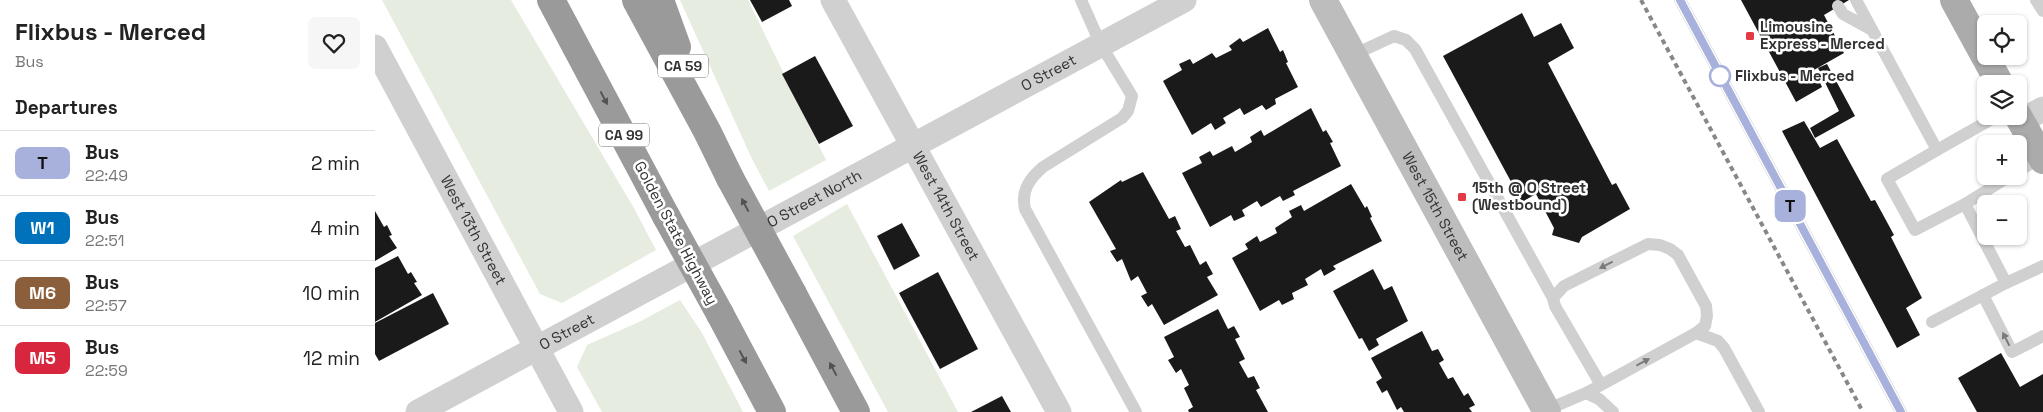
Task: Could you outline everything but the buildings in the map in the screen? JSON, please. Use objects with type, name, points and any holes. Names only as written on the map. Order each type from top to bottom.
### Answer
[{"type":"highway","points":[[539,0],[581,55]]},
{"type":"highway","name":"Golden State Highway","points":[[551,0],[773,412]]},
{"type":"highway","points":[[636,0],[856,412]]},
{"type":"highway","name":"CA 59","points":[[660,0],[707,131]]},
{"type":"main road","points":[[1954,0],[1995,75]]},
{"type":"main road","points":[[2024,125],[2037,157]]},
{"type":"street","name":"West 14th Street","points":[[833,0],[914,144],[1059,412]]},
{"type":"street","name":"O Street","points":[[914,144],[1184,0]]},
{"type":"street","name":"West 15th Street","points":[[1323,0],[1546,411]]},
{"type":"street","name":"West 13th Street","points":[[375,47],[571,412]]},
{"type":"street","name":"O Street North","points":[[715,252],[914,144]]},
{"type":"street","name":"O Street","points":[[418,412],[715,252]]},
{"type":"lane","points":[[1081,0],[1101,45],[1132,96],[1129,111],[1122,118],[1043,167],[1027,185],[1023,199],[1025,209],[1136,412]]},
{"type":"lane","points":[[1680,0],[1901,412]]},
{"type":"lane","points":[[1856,0],[1937,150]]},
{"type":"lane","points":[[2036,0],[2043,11]]},
{"type":"lane","points":[[1838,6],[1843,14],[1872,30]]},
{"type":"lane","points":[[1353,55],[1394,36],[1406,40],[1415,49],[1553,298],[1555,306],[1601,385]]},
{"type":"lane","points":[[1996,185],[1965,204],[1915,230],[1887,179],[1937,150],[1998,125]]},
{"type":"lane","points":[[1965,204],[2007,283]]},
{"type":"lane","points":[[1546,411],[1586,393],[1696,333],[1705,326],[1707,316],[1706,306],[1678,255],[1670,248],[1648,244],[1564,286],[1553,298]]},
{"type":"lane","points":[[1932,322],[2043,266]]},
{"type":"lane","points":[[1983,296],[2012,352],[2043,336]]},
{"type":"lane","points":[[1696,333],[1718,341],[1724,348],[1759,412]]},
{"type":"lane","points":[[1586,393],[1599,399],[1613,412]]},
{"type":"shaded area","points":[[382,0],[511,0],[635,210],[656,250],[562,303],[540,294]]},
{"type":"shaded area","points":[[680,0],[748,0],[826,160],[769,191],[752,159]]},
{"type":"shaded area","points":[[847,204],[958,412],[888,412],[793,236]]},
{"type":"shaded area","points":[[680,300],[702,333],[743,412],[602,412],[577,367],[587,345],[639,322]]},
{"type":"railway","points":[[1641,0],[1863,412]]},
{"type":"bus line","name":"T","points":[[1680,0],[1901,412]]},
{"type":"place","name":"Limousine Express - Merced","points":[[1750,36]]},
{"type":"place","name":"Flixbus - Merced","points":[[1720,76]]},
{"type":"place","name":"15th @ O Street (Westbound)","points":[[1462,197]]}]
